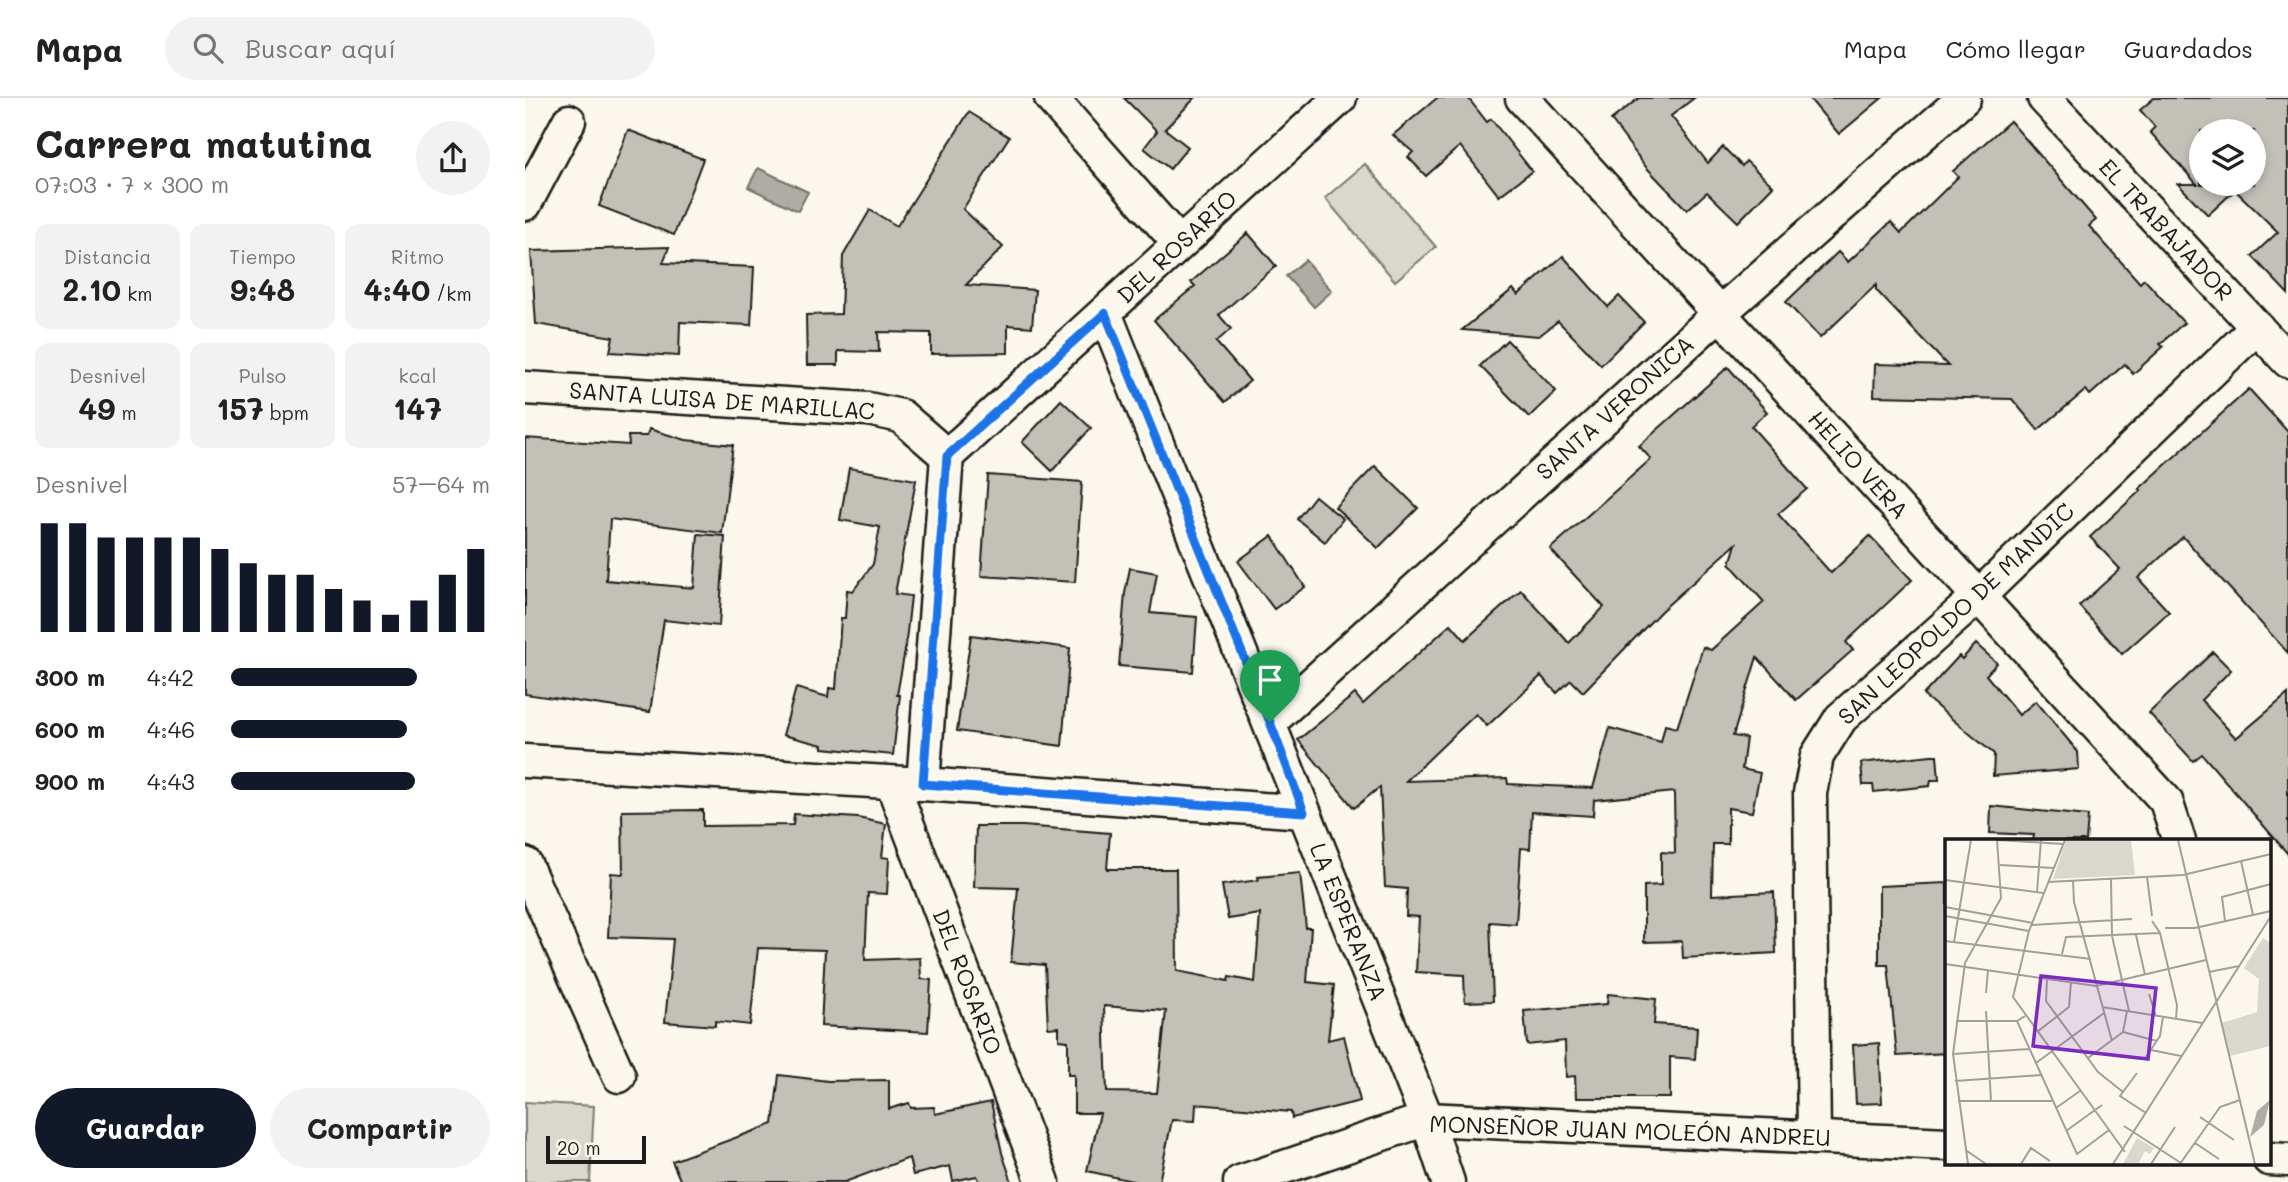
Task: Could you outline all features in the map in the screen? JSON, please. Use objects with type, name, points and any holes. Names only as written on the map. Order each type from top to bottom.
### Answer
[{"type":"street","points":[[1051,98],[1179,243]]},
{"type":"street","name":"DEL ROSARIO","points":[[947,456],[1340,98]]},
{"type":"street","name":"HELIO VERA","points":[[1522,98],[2166,801],[2178,839]]},
{"type":"street","name":"SANTA VERONICA","points":[[1270,722],[1720,313],[1964,98]]},
{"type":"street","name":"EL TRABAJADOR","points":[[2044,98],[2288,361]]},
{"type":"street","points":[[525,204],[569,121]]},
{"type":"street","name":"LA ESPERANZA","points":[[1105,313],[1427,1119],[1448,1182]]},
{"type":"street","name":"SAN LEOPOLDO DE MANDIC","points":[[1814,1139],[1809,793],[1817,756],[1841,718],[1979,596],[2257,327]]},
{"type":"street","name":"SANTA LUISA DE MARILLAC","points":[[525,388],[868,409],[901,416],[947,456]]},
{"type":"street","points":[[923,784],[947,456]]},
{"type":"street","points":[[525,761],[923,784],[1304,812]]},
{"type":"street","name":"DEL ROSARIO","points":[[892,783],[1043,1182]]},
{"type":"street","points":[[525,864],[619,1076]]},
{"type":"street","name":"MONSEÑOR JUAN MOLEÓN ANDREU","points":[[1240,1182],[1427,1119],[1945,1144]]},
{"type":"street","points":[[2270,1159],[2288,1160]]},
{"type":"shaded area","points":[[1365,164],[1436,247],[1395,281],[1325,198]]},
{"type":"shaded area","points":[[758,168],[808,192],[798,211],[748,187]]},
{"type":"shaded area","points":[[1305,260],[1332,291],[1314,307],[1286,276]]},
{"type":"shaded area","points":[[525,1102],[594,1106],[590,1182],[525,1182]]},
{"type":"building","points":[[1124,98],[1195,98],[1165,129],[1188,147],[1170,169],[1144,148],[1157,131]]},
{"type":"building","points":[[1437,98],[1468,98],[1487,122],[1491,119],[1532,171],[1499,196],[1460,146],[1426,176],[1408,157],[1413,152],[1393,135]]},
{"type":"building","points":[[1639,98],[1694,98],[1671,116],[1708,163],[1723,147],[1742,166],[1746,161],[1773,186],[1738,222],[1707,192],[1687,210],[1646,167],[1611,120]]},
{"type":"building","points":[[1809,98],[1882,98],[1839,134]]},
{"type":"building","points":[[2154,98],[2288,98],[2288,294],[2252,256],[2278,232],[2241,196],[2266,196],[2266,119],[2189,119],[2189,175],[2150,132],[2155,127],[2140,110]]},
{"type":"building","points":[[969,112],[1009,137],[963,209],[1003,247],[966,285],[1035,290],[1032,327],[1008,325],[1008,353],[931,354],[931,333],[878,332],[879,352],[838,351],[838,365],[807,365],[806,315],[841,314],[843,256],[870,210],[897,226]]},
{"type":"building","points":[[2010,121],[2096,220],[2089,226],[2140,283],[2144,279],[2184,323],[2160,344],[2163,347],[2133,374],[2125,364],[2090,395],[2086,390],[2038,430],[2012,399],[1874,396],[1875,364],[1948,366],[1876,290],[1876,285],[1820,338],[1786,302],[1838,252],[1848,262],[1891,222],[1901,233],[1958,177],[1953,171]]},
{"type":"building","points":[[628,130],[703,159],[674,235],[599,206]]},
{"type":"building","points":[[2178,184],[2189,184],[2189,195]]},
{"type":"building","points":[[2190,196],[2229,196],[2208,215]]},
{"type":"building","points":[[1248,233],[1276,266],[1219,315],[1231,329],[1216,342],[1250,381],[1225,402],[1154,320],[1195,286],[1191,282]]},
{"type":"building","points":[[669,247],[663,263],[754,267],[751,325],[680,322],[679,356],[610,352],[613,337],[536,324],[531,251]]},
{"type":"building","points":[[1563,256],[1608,307],[1619,296],[1644,322],[1601,365],[1558,321],[1539,336],[1462,330],[1513,289],[1518,295]]},
{"type":"building","points":[[1507,340],[1556,391],[1529,417],[1480,366]]},
{"type":"building","points":[[1728,367],[1767,412],[1751,426],[1807,489],[1778,514],[1831,573],[1870,536],[1912,580],[1846,642],[1853,650],[1796,700],[1757,657],[1733,736],[1746,738],[1742,769],[1760,773],[1752,812],[1728,808],[1728,844],[1713,844],[1712,895],[1774,892],[1776,953],[1683,958],[1682,941],[1644,942],[1644,886],[1661,885],[1661,852],[1675,853],[1674,792],[1594,800],[1593,816],[1532,812],[1530,849],[1521,848],[1516,924],[1490,922],[1493,1001],[1465,1002],[1464,975],[1416,972],[1419,917],[1406,916],[1407,889],[1385,887],[1380,787],[1354,808],[1298,740],[1355,694],[1363,704],[1451,624],[1465,640],[1521,590],[1569,643],[1604,607],[1550,549],[1651,459],[1639,446]],"holes":[[[1736,544],[1730,564],[1764,602],[1711,650],[1703,647],[1677,728],[1665,725],[1661,742],[1610,728],[1593,788],[1508,784],[1507,778],[1406,781],[1476,714],[1487,726],[1541,676],[1557,693],[1571,680],[1583,692],[1661,611]]]},
{"type":"building","points":[[2249,389],[2288,432],[2288,653],[2183,537],[2138,578],[2169,612],[2122,654],[2079,606],[2120,569],[2090,537]]},
{"type":"building","points":[[1061,400],[1091,428],[1052,471],[1022,442]]},
{"type":"building","points":[[649,429],[686,440],[733,445],[722,533],[610,519],[606,580],[694,588],[698,534],[725,536],[719,626],[664,620],[650,712],[525,694],[525,438],[629,445],[628,436],[647,436]]},
{"type":"building","points":[[1375,466],[1418,508],[1378,548],[1335,507]]},
{"type":"building","points":[[849,468],[916,480],[895,594],[911,596],[897,695],[900,695],[893,755],[823,748],[823,745],[783,735],[796,688],[828,697],[829,688],[836,689],[841,618],[845,618],[847,590],[853,591],[873,564],[880,527],[840,520]]},
{"type":"building","points":[[988,475],[1082,482],[1075,582],[981,576]]},
{"type":"building","points":[[1315,496],[1343,519],[1325,542],[1297,519]]},
{"type":"building","points":[[1272,536],[1305,587],[1274,609],[1238,561]]},
{"type":"building","points":[[1130,568],[1157,573],[1150,613],[1197,617],[1193,672],[1119,666],[1125,593]]},
{"type":"building","points":[[971,635],[1070,648],[1062,746],[957,731]]},
{"type":"building","points":[[1976,644],[1997,663],[1986,675],[2019,715],[2036,701],[2078,752],[2079,769],[1993,776],[1994,754],[1923,695],[1959,656],[1962,659]]},
{"type":"building","points":[[2213,652],[2231,670],[2201,700],[2236,738],[2288,694],[2288,854],[2202,754],[2193,761],[2149,713]]},
{"type":"building","points":[[1937,755],[1939,780],[1931,780],[1930,786],[1874,792],[1873,785],[1863,785],[1861,763]]},
{"type":"building","points":[[1991,806],[2088,816],[2086,839],[2033,839],[2034,835],[1990,833]]},
{"type":"building","points":[[703,810],[703,826],[793,825],[794,814],[858,818],[886,824],[882,857],[889,858],[887,894],[868,893],[865,960],[920,958],[921,979],[931,980],[928,1032],[821,1026],[825,950],[758,948],[750,1025],[715,1021],[715,1026],[665,1022],[673,939],[608,937],[611,873],[623,874],[622,811]]},
{"type":"building","points":[[976,826],[1023,826],[1110,833],[1107,869],[1176,869],[1177,971],[1228,981],[1229,977],[1255,982],[1260,914],[1228,919],[1222,885],[1259,880],[1258,877],[1300,873],[1306,928],[1311,928],[1307,982],[1334,985],[1328,1040],[1344,1036],[1360,1101],[1292,1118],[1291,1112],[1196,1104],[1195,1121],[1172,1120],[1159,1182],[1137,1182],[1087,1171],[1100,1113],[1074,1113],[1074,1075],[1068,1075],[1068,1041],[1059,1040],[1059,1027],[1048,1028],[1045,965],[1011,962],[1018,888],[974,887]],"holes":[[[1104,1006],[1166,1011],[1157,1093],[1107,1092]]]},
{"type":"building","points":[[1945,883],[1945,1053],[1897,1056],[1888,965],[1879,965],[1879,886]]},
{"type":"building","points":[[1608,994],[1656,999],[1654,1024],[1697,1027],[1695,1059],[1670,1057],[1670,1098],[1576,1098],[1575,1076],[1566,1077],[1565,1041],[1527,1045],[1524,1011],[1607,1004]]},
{"type":"building","points":[[1879,1043],[1882,1103],[1856,1104],[1853,1045]]},
{"type":"building","points":[[779,1075],[828,1081],[889,1080],[889,1109],[909,1103],[911,1108],[934,1107],[935,1114],[991,1102],[1002,1153],[1012,1182],[980,1182],[977,1176],[953,1181],[950,1166],[913,1175],[909,1158],[845,1182],[681,1182],[672,1161],[773,1124]]},
{"type":"route","points":[[1105,313],[1270,722],[1304,812],[923,784],[947,456],[1105,313]]}]
